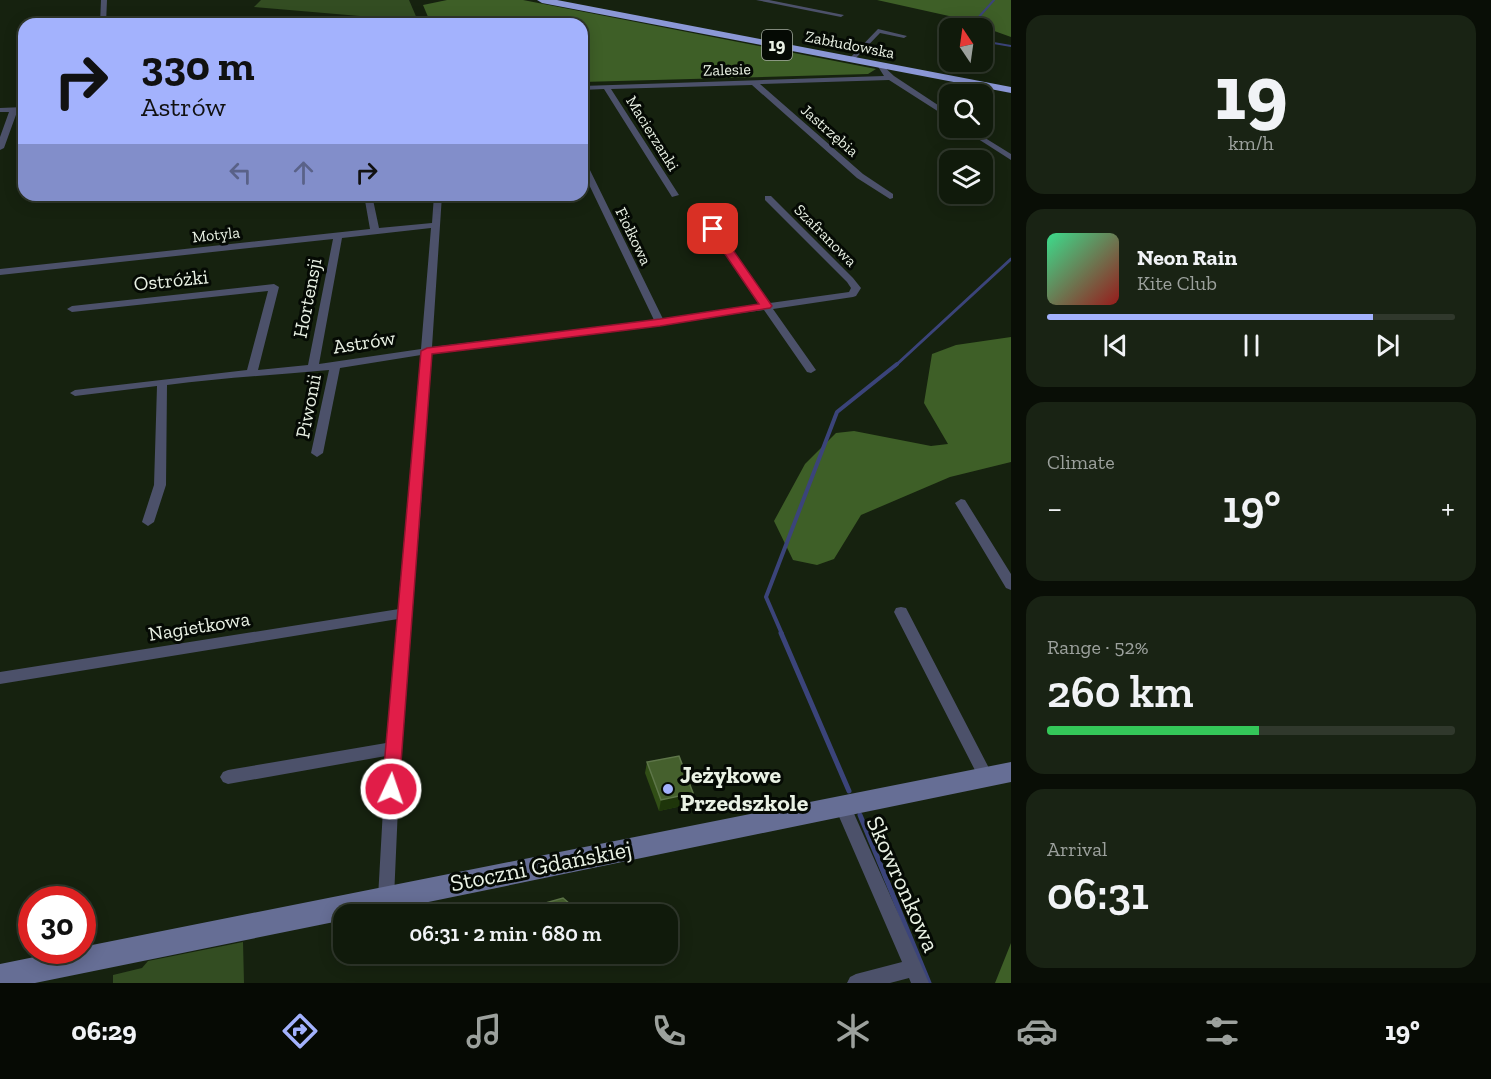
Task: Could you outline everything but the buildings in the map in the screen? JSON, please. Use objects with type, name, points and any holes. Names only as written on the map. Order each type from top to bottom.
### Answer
[{"type":"highway","name":"Zabłudowska","points":[[542,0],[1011,90]]},
{"type":"street","points":[[103,18],[104,0]]},
{"type":"street","points":[[759,0],[841,15]]},
{"type":"street","points":[[852,60],[878,31],[904,36]]},
{"type":"street","points":[[880,65],[883,72],[939,110]]},
{"type":"street","name":"Zalesie","points":[[588,88],[891,78]]},
{"type":"street","name":"Jastrzębia","points":[[753,82],[860,176],[890,196]]},
{"type":"street","name":"Macierzanki","points":[[606,87],[675,195]]},
{"type":"street","points":[[0,148],[14,109]]},
{"type":"street","points":[[0,110],[18,109]]},
{"type":"street","points":[[980,138],[1011,159]]},
{"type":"street","name":"Fiołkowa","points":[[588,174],[660,322]]},
{"type":"street","name":"Szafranowa","points":[[768,198],[854,284],[856,288],[853,294]]},
{"type":"street","points":[[369,201],[375,231]]},
{"type":"street","points":[[386,898],[393,748],[437,201]]},
{"type":"street","points":[[700,210],[812,370]]},
{"type":"street","name":"Motyla","points":[[0,272],[435,225]]},
{"type":"street","name":"Hortensji","points":[[313,368],[338,236]]},
{"type":"street","name":"Ostróżki","points":[[72,309],[274,287],[252,372]]},
{"type":"street","name":"Astrów","points":[[75,393],[252,372],[261,374],[335,366],[427,351],[660,322],[853,294]]},
{"type":"street","name":"Piwonii","points":[[317,453],[335,366]]},
{"type":"street","points":[[148,522],[160,484],[162,382]]},
{"type":"street","points":[[961,503],[1011,585]]},
{"type":"street","points":[[901,612],[986,777]]},
{"type":"street","name":"Nagietkowa","points":[[0,678],[405,613]]},
{"type":"street","points":[[228,777],[393,748]]},
{"type":"street","name":"Stoczni Gdańskiej","points":[[0,977],[1011,772]]},
{"type":"street","name":"Skowronkowa","points":[[842,805],[917,976]]},
{"type":"street","points":[[856,983],[917,976]]},
{"type":"green space","points":[[261,0],[409,0],[417,18],[383,18],[254,7]]},
{"type":"green space","points":[[447,0],[523,0],[876,69],[868,74],[588,82],[588,18],[428,18],[423,5]]},
{"type":"green space","points":[[877,0],[1011,0],[1011,37],[993,31],[993,18],[958,18]]},
{"type":"green space","points":[[1011,337],[1011,462],[950,477],[861,515],[834,559],[817,565],[793,560],[774,521],[805,464],[836,433],[854,431],[931,446],[948,444],[924,403],[932,354],[956,345]]},
{"type":"green space","points":[[243,942],[244,983],[113,983],[113,975],[142,968],[148,961]]},
{"type":"green space","points":[[1011,943],[1011,983],[995,983]]},
{"type":"waterway","points":[[978,18],[994,0]]},
{"type":"waterway","points":[[993,43],[1011,46]]},
{"type":"waterway","points":[[895,366],[1011,259]]},
{"type":"waterway","points":[[782,634],[766,597],[837,412],[897,364]]},
{"type":"waterway","points":[[781,633],[849,791]]},
{"type":"waterway","points":[[860,815],[929,983]]},
{"type":"place","name":"Jeżykowe Przedszkole","points":[[668,789]]},
{"type":"route","points":[[391,789],[395,717],[427,351],[660,322],[766,306],[713,229]]}]
